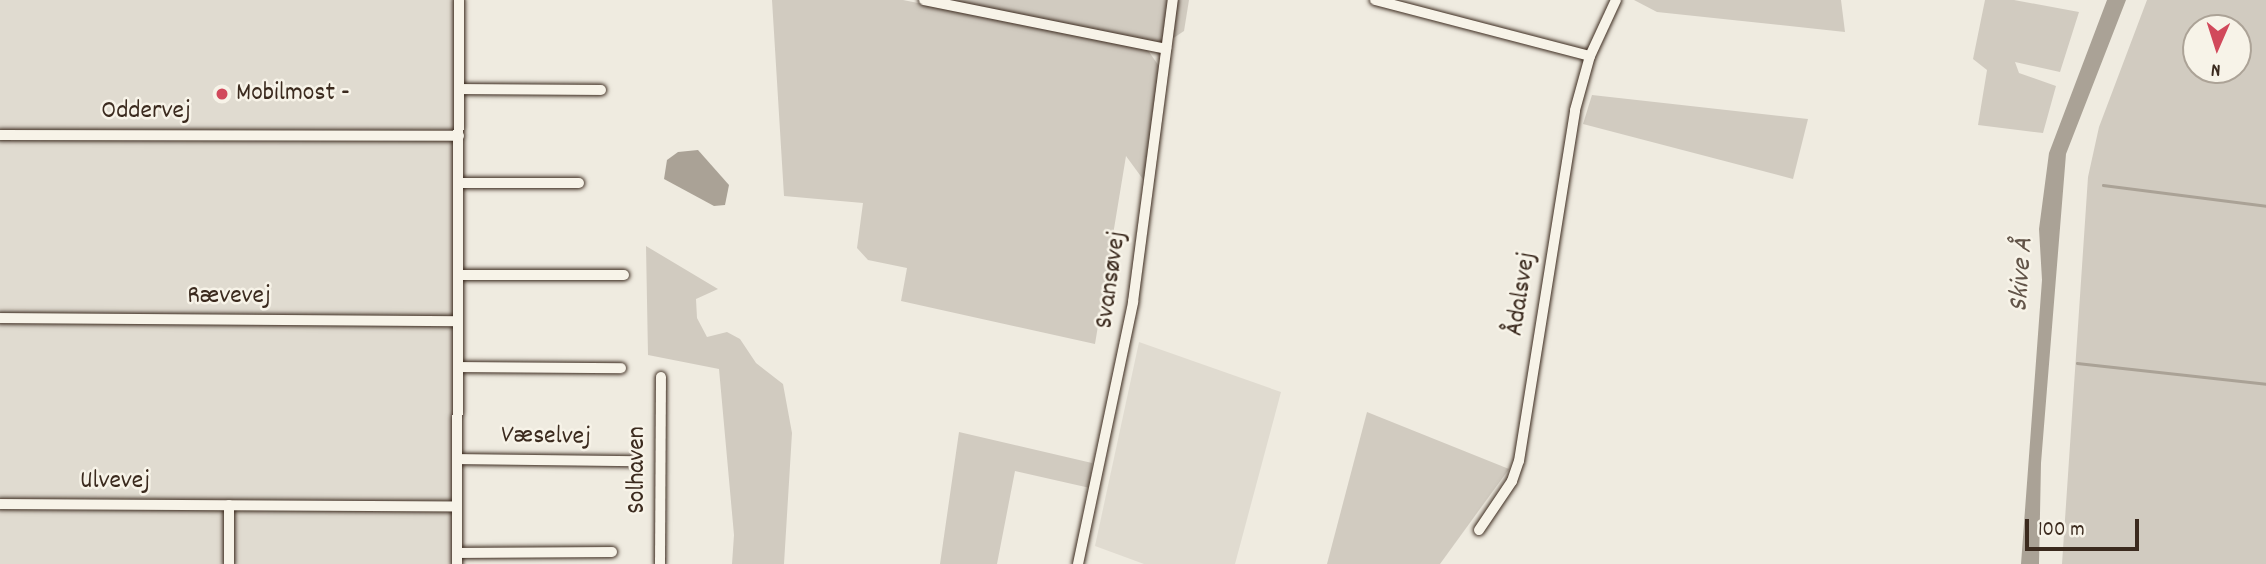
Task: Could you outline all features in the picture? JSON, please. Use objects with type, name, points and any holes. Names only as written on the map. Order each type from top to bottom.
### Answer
[{"type":"street","points":[[459,0],[457,558],[612,552]]},
{"type":"street","points":[[924,0],[1166,49]]},
{"type":"street","name":"Svansøvej","points":[[1078,564],[1131,316],[1173,0]]},
{"type":"street","points":[[1376,0],[1590,56]]},
{"type":"street","name":"Ådalsvej","points":[[1479,530],[1512,481],[1519,461],[1573,122],[1590,56],[1615,0]]},
{"type":"street","points":[[459,89],[601,90]]},
{"type":"street","name":"Oddervej","points":[[0,135],[459,136]]},
{"type":"street","points":[[459,183],[579,183]]},
{"type":"street","points":[[458,275],[624,275]]},
{"type":"street","name":"Rævevej","points":[[0,318],[458,321]]},
{"type":"street","points":[[458,368],[621,368]]},
{"type":"street","name":"Solhaven","points":[[660,564],[661,377]]},
{"type":"street","name":"Væselvej","points":[[457,459],[633,461]]},
{"type":"street","name":"Ulvevej","points":[[0,504],[457,506]]},
{"type":"street","points":[[229,505],[229,564]]},
{"type":"shaded area","points":[[0,0],[454,0],[454,564],[0,564]]},
{"type":"shaded area","points":[[772,0],[903,0],[1147,49],[1161,69],[1145,182],[1126,156],[1095,344],[901,301],[907,268],[868,260],[857,248],[863,203],[784,196]]},
{"type":"shaded area","points":[[943,0],[1189,0],[1184,31],[1163,45]]},
{"type":"shaded area","points":[[1634,0],[1841,0],[1845,32],[1657,12]]},
{"type":"shaded area","points":[[1985,0],[2014,0],[2079,12],[2060,72],[2015,62],[2019,73],[2056,86],[2043,133],[1978,125],[1987,70],[1973,59]]},
{"type":"shaded area","points":[[2107,0],[2126,0],[2066,154],[2041,463],[2039,564],[2021,564],[2042,280],[2039,229],[2049,153]]},
{"type":"shaded area","points":[[2147,0],[2266,0],[2266,564],[2062,564],[2088,177],[2099,127]]},
{"type":"shaded area","points":[[1592,95],[1808,119],[1793,179],[1583,124]]},
{"type":"shaded area","points":[[698,150],[729,185],[725,205],[714,206],[664,179],[667,160],[678,152]]},
{"type":"shaded area","points":[[646,246],[718,289],[696,299],[697,318],[707,337],[727,332],[740,339],[756,363],[783,384],[792,433],[784,564],[732,564],[734,535],[719,369],[648,355]]},
{"type":"shaded area","points":[[1139,342],[1281,392],[1235,564],[1144,564],[1095,546]]},
{"type":"shaded area","points":[[1367,412],[1509,469],[1440,564],[1327,564]]},
{"type":"shaded area","points":[[959,432],[1092,463],[1090,488],[1015,471],[997,564],[940,564]]},
{"type":"waterway","points":[[2103,185],[2266,206]]},
{"type":"waterway","points":[[2077,363],[2266,384]]},
{"type":"place","name":"Mobilmost -","points":[[222,94]]},
{"type":"water label","name":"Skive Å","points":[[2023,275]]}]
